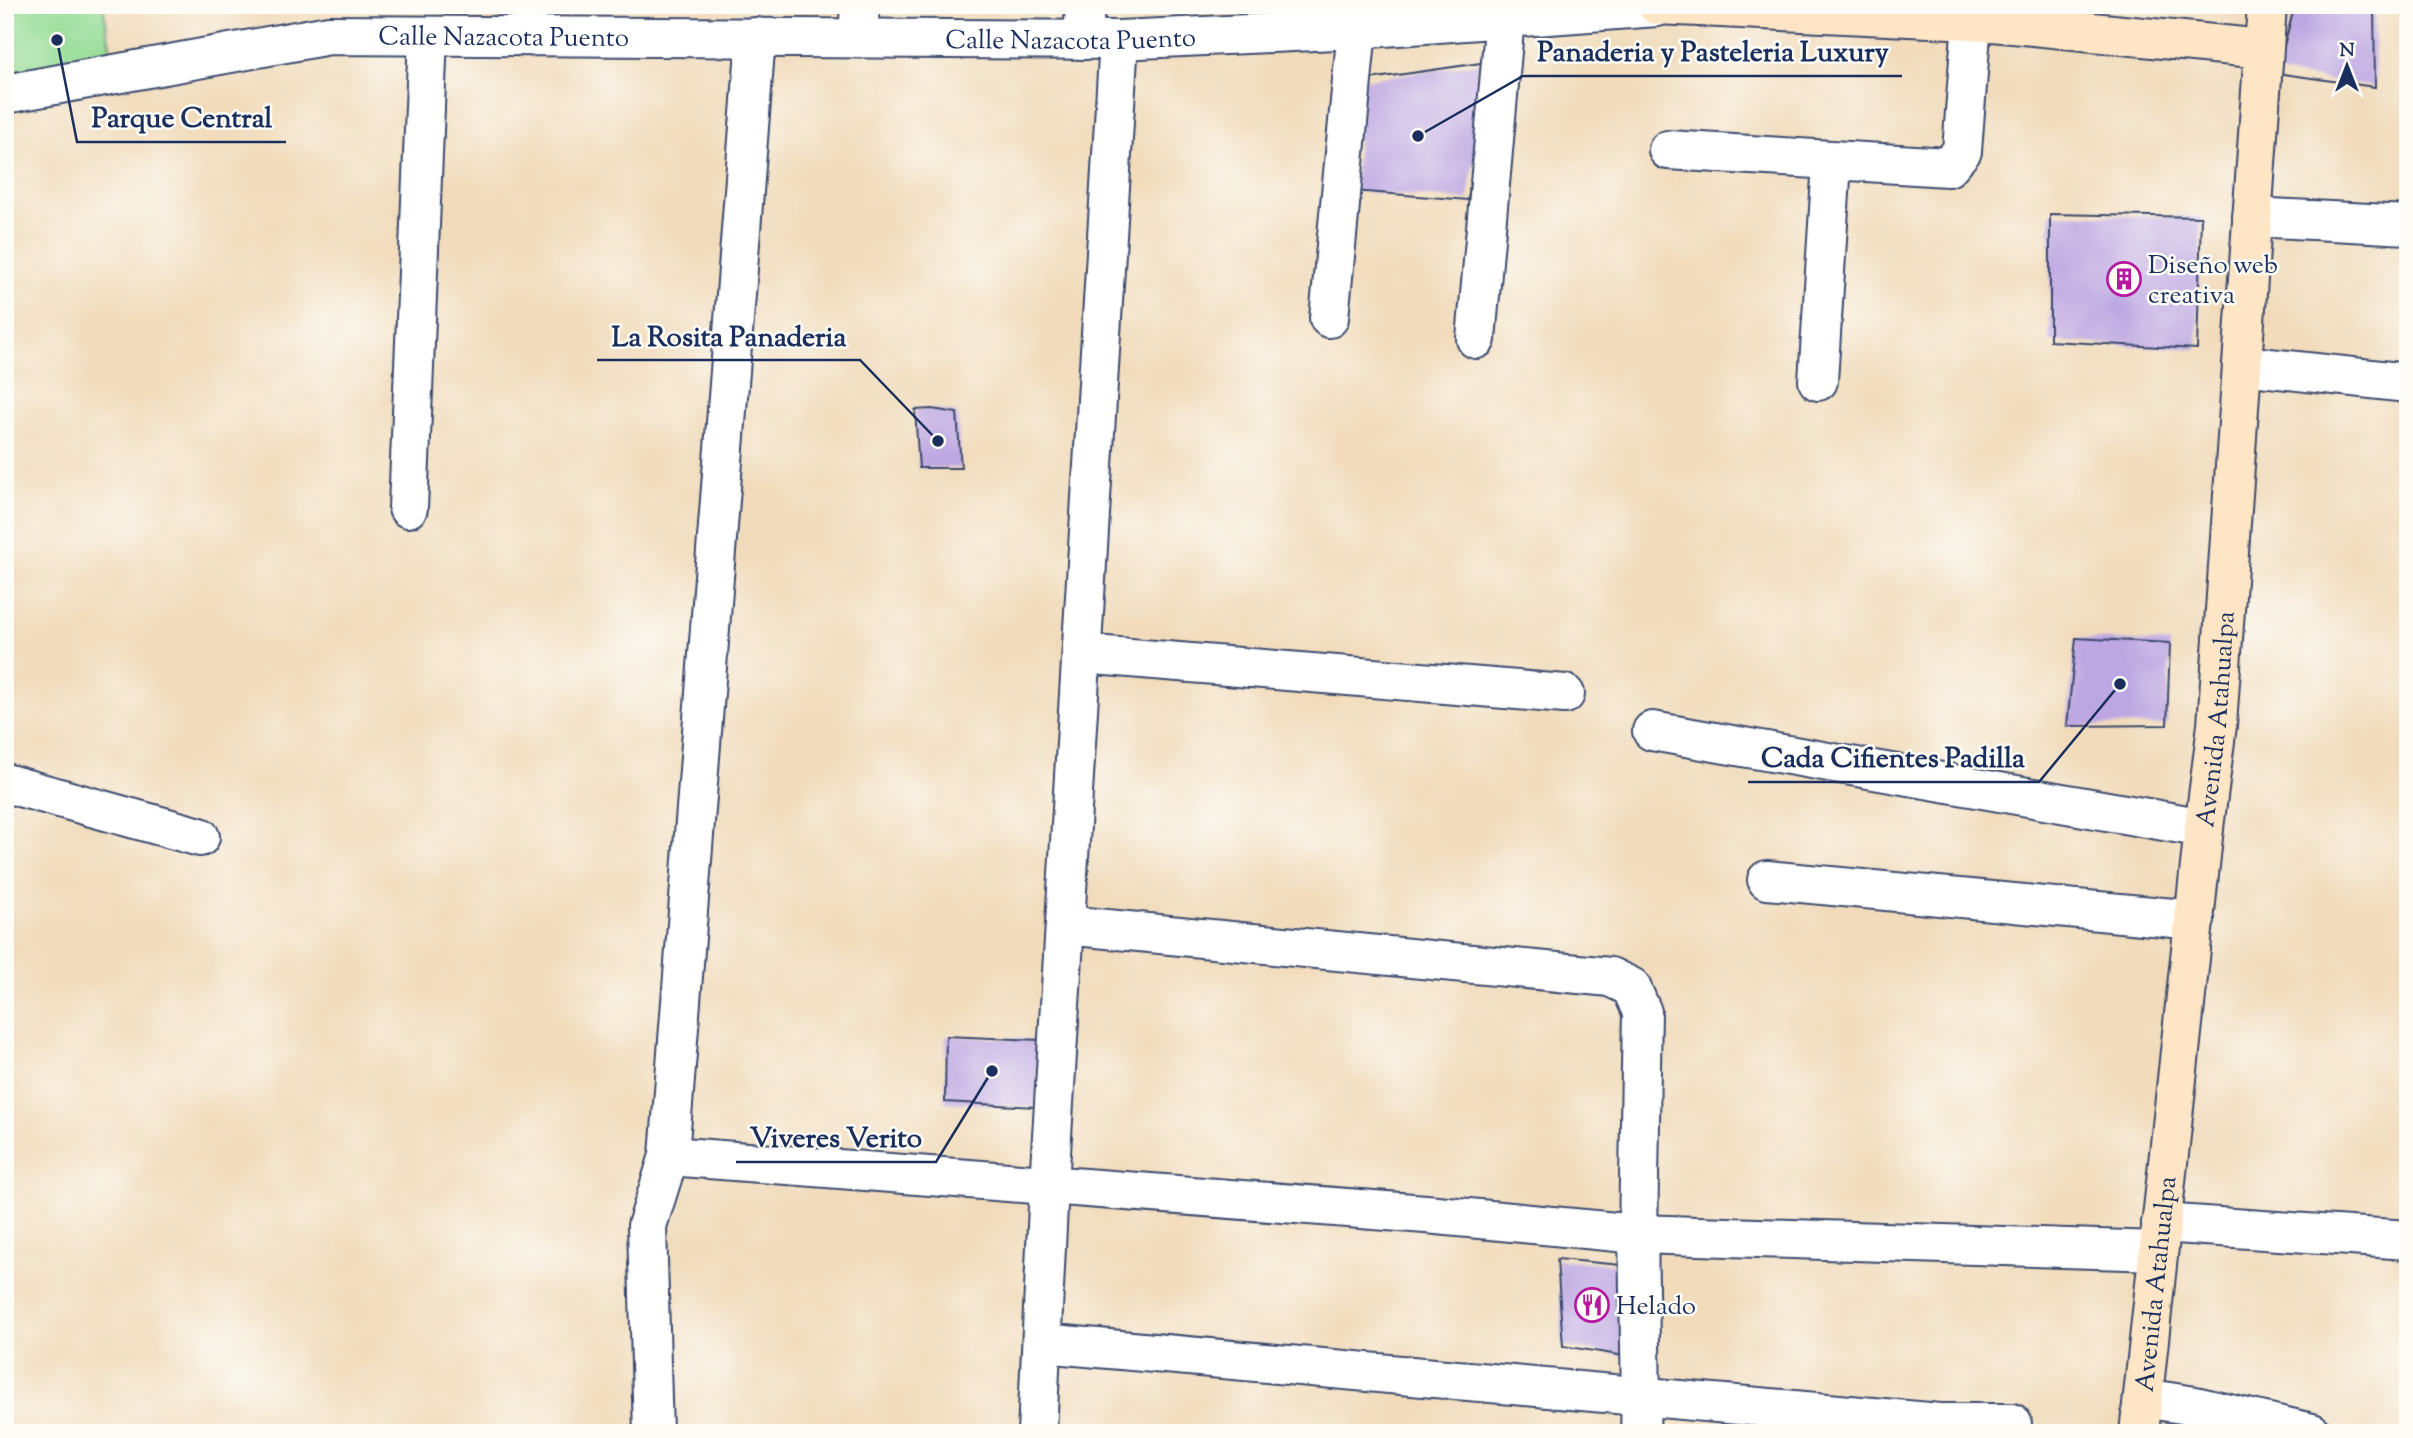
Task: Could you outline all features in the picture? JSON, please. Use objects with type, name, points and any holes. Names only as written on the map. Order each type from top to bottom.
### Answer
[{"type":"main road","name":"Avenida Atahualpa","points":[[2141,1415],[2217,725],[2267,5]]},
{"type":"main road","name":"Calle Nazacota Puento","points":[[1657,6],[1972,20],[2263,49]]},
{"type":"street","name":"Calle Nazacota Puento","points":[[5,94],[329,36],[756,37],[859,22],[1096,28],[1357,29],[1657,6]]},
{"type":"street","points":[[1476,339],[1505,18]]},
{"type":"street","points":[[1668,150],[1948,167],[1962,152],[1972,20]]},
{"type":"street","points":[[1037,1433],[1049,1185],[1082,653],[1096,28]]},
{"type":"street","points":[[1329,318],[1357,29]]},
{"type":"street","points":[[408,508],[428,36]]},
{"type":"street","points":[[653,1433],[647,1226],[669,1156],[756,37]]},
{"type":"street","points":[[1818,381],[1832,162]]},
{"type":"street","points":[[2252,217],[2408,225]]},
{"type":"street","points":[[2242,365],[2408,383]]},
{"type":"street","points":[[1082,653],[1565,694]]},
{"type":"street","points":[[1652,732],[2204,828]]},
{"type":"street","points":[[5,783],[200,837]]},
{"type":"street","points":[[1767,880],[2195,920]]},
{"type":"street","points":[[1065,925],[1610,977],[1631,987],[1642,1012],[1638,1234],[1641,1415]]},
{"type":"street","points":[[669,1156],[1426,1214],[1638,1234],[2408,1240]]},
{"type":"street","points":[[1042,1343],[1641,1415],[2012,1423]]},
{"type":"street","points":[[2141,1415],[2195,1406],[2312,1433]]},
{"type":"green space","points":[[5,5],[103,5],[115,75],[5,94]]},
{"type":"building","points":[[2374,5],[2375,87],[2277,73],[2294,8]]},
{"type":"building","points":[[1488,62],[1468,200],[1354,191],[1363,80]]},
{"type":"building","name":"Diseño web creativa","points":[[2050,214],[2201,217],[2197,349],[2050,341]]},
{"type":"building","points":[[932,409],[957,413],[961,468],[919,468],[915,410]]},
{"type":"building","points":[[2076,638],[2170,643],[2167,725],[2067,726]]},
{"type":"building","points":[[946,1036],[1040,1040],[1036,1107],[945,1102]]},
{"type":"building","name":"Helado","points":[[1557,1259],[1621,1265],[1625,1356],[1563,1346]]},
{"type":"place","name":"Parque Central","points":[[57,40]]},
{"type":"place","name":"Panaderia y Pasteleria Luxury","points":[[1418,136]]},
{"type":"place","name":"Diseño web creativa","points":[[2124,279]]},
{"type":"place","name":"La Rosita Panaderia","points":[[938,441]]},
{"type":"place","name":"Cada Cifientes Padilla","points":[[2120,684]]},
{"type":"place","name":"Viveres Verito","points":[[992,1071]]},
{"type":"place","name":"Helado","points":[[1592,1305]]}]
